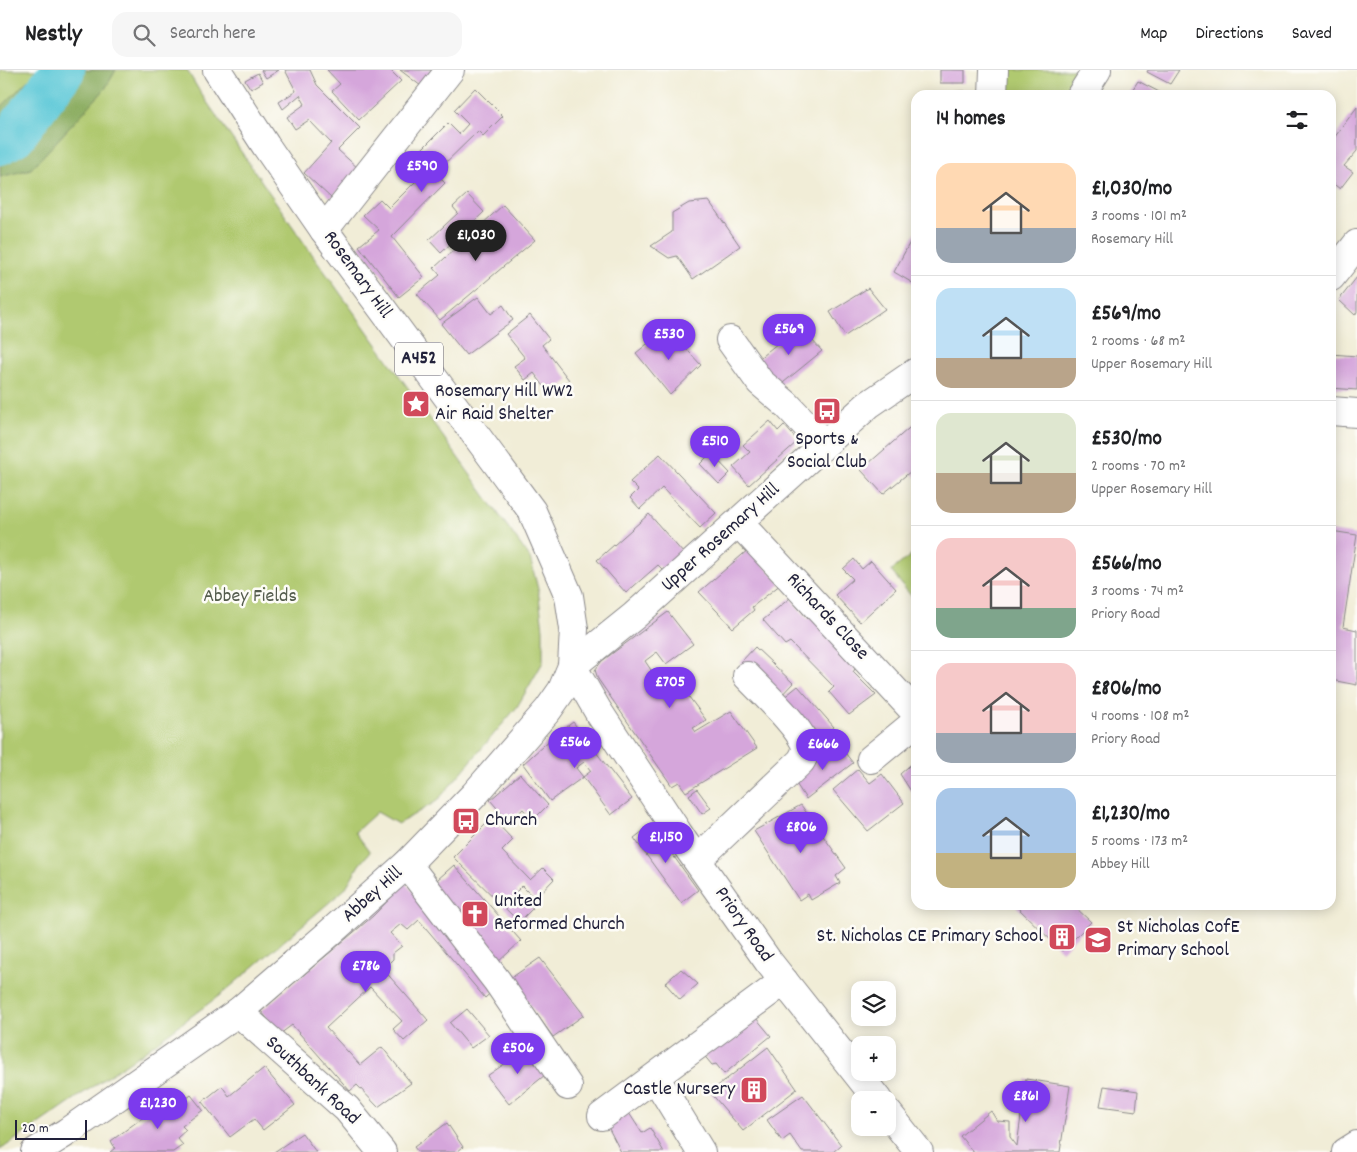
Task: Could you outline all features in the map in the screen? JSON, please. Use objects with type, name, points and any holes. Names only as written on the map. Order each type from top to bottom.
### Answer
[{"type":"main road","name":"Rosemary Hill","points":[[217,70],[266,146],[324,230],[532,512],[569,596],[574,629],[572,666]]},
{"type":"main road","points":[[324,230],[450,70]]},
{"type":"main road","points":[[993,90],[994,70]]},
{"type":"main road","points":[[1084,90],[1098,70]]},
{"type":"main road","points":[[1336,271],[1357,244]]},
{"type":"main road","points":[[730,340],[760,382],[787,405],[824,444]]},
{"type":"main road","name":"Upper Rosemary Hill","points":[[572,666],[634,616],[868,405],[911,375]]},
{"type":"main road","points":[[1336,411],[1357,413]]},
{"type":"main road","name":"Richards Close","points":[[738,522],[911,708]]},
{"type":"main road","name":"Priory Road","points":[[572,666],[598,710],[697,860],[784,981],[871,1091]]},
{"type":"main road","name":"Abbey Hill","points":[[35,1152],[67,1132],[238,1012],[407,864],[474,795],[548,710],[562,690],[572,666]]},
{"type":"main road","points":[[697,860],[801,761],[806,753],[806,747],[798,731],[748,676]]},
{"type":"main road","points":[[871,759],[911,726]]},
{"type":"main road","points":[[407,864],[497,981],[568,1086]]},
{"type":"main road","points":[[602,1116],[784,981]]},
{"type":"main road","name":"Southbank Road","points":[[238,1012],[347,1109],[382,1152]]},
{"type":"main road","points":[[655,1077],[701,1152]]},
{"type":"main road","points":[[896,1123],[919,1152]]},
{"type":"main road","points":[[1346,1152],[1357,1145]]},
{"type":"green space","name":"Abbey Fields","points":[[0,70],[187,70],[200,92],[302,240],[530,558],[538,589],[543,629],[543,662],[517,707],[437,801],[398,824],[377,812],[355,832],[370,852],[359,865],[345,889],[224,992],[142,1053],[0,1150]]},
{"type":"green space","points":[[38,70],[116,70],[105,89],[31,169],[0,177],[0,108]]},
{"type":"green space","points":[[1001,70],[1086,70],[1074,90],[1000,90]]},
{"type":"green space","points":[[911,555],[911,596],[891,571]]},
{"type":"building","points":[[261,70],[279,70],[266,78]]},
{"type":"building","points":[[285,70],[310,70],[317,85],[360,128],[338,150],[359,169],[331,198],[304,173],[331,143],[309,120],[295,129],[287,117],[305,104],[300,95],[283,109],[279,102],[296,91]]},
{"type":"building","points":[[327,70],[390,70],[401,81],[359,120],[332,91],[340,84]]},
{"type":"building","points":[[400,70],[433,70],[421,86]]},
{"type":"building","points":[[940,70],[965,70],[965,83],[940,83]]},
{"type":"building","points":[[1148,70],[1179,70],[1170,84],[1147,72]]},
{"type":"building","points":[[258,73],[263,82],[251,89],[245,80]]},
{"type":"building","points":[[1138,81],[1155,90],[1132,90]]},
{"type":"building","points":[[475,88],[503,116],[483,136],[478,131],[435,173],[445,183],[392,237],[424,277],[399,297],[359,246],[379,230],[363,215],[380,199],[389,208],[417,180],[404,167],[448,123],[459,134],[468,124],[454,110]]},
{"type":"building","points":[[1357,107],[1357,151],[1344,166],[1353,172],[1340,189],[1336,186],[1336,135]]},
{"type":"building","points":[[467,194],[484,212],[441,253],[429,240],[458,213],[453,207]]},
{"type":"building","points":[[709,201],[740,246],[693,279],[677,256],[669,258],[651,246],[672,232],[672,213],[689,203]]},
{"type":"building","points":[[503,205],[535,240],[440,320],[417,294],[440,275],[434,268]]},
{"type":"building","points":[[911,240],[911,282],[894,272]]},
{"type":"building","points":[[1357,277],[1357,312],[1355,315],[1339,300]]},
{"type":"building","points":[[868,288],[885,309],[845,336],[830,312]]},
{"type":"building","points":[[478,297],[491,314],[503,305],[513,320],[466,355],[441,324]]},
{"type":"building","points":[[530,315],[549,339],[542,345],[569,380],[550,394],[534,373],[525,380],[514,366],[525,358],[506,334]]},
{"type":"building","points":[[799,326],[822,351],[778,387],[757,360]]},
{"type":"building","points":[[667,328],[701,365],[670,395],[636,353]]},
{"type":"building","points":[[1336,354],[1357,356],[1357,390],[1336,388]]},
{"type":"building","points":[[770,421],[778,431],[784,425],[798,441],[749,485],[733,467],[750,452],[743,445]]},
{"type":"building","points":[[911,426],[911,471],[883,494],[861,470]]},
{"type":"building","points":[[711,453],[730,473],[719,484],[700,464]]},
{"type":"building","points":[[660,454],[716,513],[700,528],[662,488],[640,509],[630,498],[638,490],[630,482]]},
{"type":"building","points":[[649,514],[684,554],[664,571],[658,565],[626,593],[597,560]]},
{"type":"building","points":[[1336,532],[1357,535],[1343,627],[1357,630],[1357,685],[1336,681]]},
{"type":"building","points":[[749,549],[781,584],[752,607],[754,610],[733,628],[699,592]]},
{"type":"building","points":[[854,559],[862,569],[871,561],[896,589],[860,622],[835,595],[853,579],[843,569]]},
{"type":"building","points":[[790,598],[808,619],[813,616],[857,666],[853,672],[876,695],[849,715],[829,692],[834,687],[790,642],[785,645],[763,620]]},
{"type":"building","points":[[668,612],[693,644],[666,664],[657,652],[645,661],[657,679],[669,670],[706,720],[693,728],[696,732],[731,711],[757,748],[686,792],[679,782],[672,786],[598,679],[595,670],[602,661]]},
{"type":"building","points":[[755,647],[793,683],[778,699],[740,663]]},
{"type":"building","points":[[798,686],[834,727],[818,741],[782,699]]},
{"type":"building","points":[[573,722],[632,799],[611,815],[583,777],[550,801],[523,764]],"holes":[[[584,762],[591,771],[583,777],[576,768]]]},
{"type":"building","points":[[838,744],[853,763],[806,799],[793,779]]},
{"type":"building","points":[[911,764],[911,791],[900,774]]},
{"type":"building","points":[[858,769],[870,783],[882,774],[904,803],[868,831],[833,790]]},
{"type":"building","points":[[520,774],[548,805],[533,820],[523,809],[509,822],[490,800]]},
{"type":"building","points":[[697,789],[711,808],[702,814],[689,795]]},
{"type":"building","points":[[801,805],[846,868],[836,876],[840,883],[811,900],[808,894],[799,900],[754,831]]},
{"type":"building","points":[[492,818],[513,840],[502,851],[530,880],[543,868],[554,879],[535,899],[522,886],[516,892],[533,908],[519,922],[453,857]]},
{"type":"building","points":[[651,825],[698,890],[681,903],[634,838]]},
{"type":"building","name":"United Reformed Church","points":[[454,865],[521,941],[497,963],[429,887]]},
{"type":"building","points":[[405,883],[498,986],[485,998],[419,920],[408,930],[401,924],[390,933],[402,946],[393,953],[393,959],[383,969],[428,1020],[404,1041],[393,1029],[402,1021],[370,987],[326,1028],[360,1065],[382,1047],[411,1083],[378,1107],[357,1085],[350,1091],[292,1025],[280,1034],[261,1011],[373,916]]},
{"type":"building","name":"St. Nicholas CE Primary School","points":[[1020,910],[1078,910],[1091,922],[1062,951]]},
{"type":"building","points":[[540,958],[584,1015],[553,1037],[511,978]]},
{"type":"building","points":[[681,969],[698,984],[680,1000],[665,983]]},
{"type":"building","points":[[467,1009],[489,1035],[471,1048],[450,1023]]},
{"type":"building","points":[[756,1018],[771,1036],[724,1074],[716,1064],[712,1065],[702,1053]]},
{"type":"building","points":[[529,1047],[550,1071],[509,1104],[487,1076]]},
{"type":"building","name":"Castle Nursery","points":[[768,1047],[797,1089],[743,1131],[710,1092]]},
{"type":"building","points":[[264,1068],[295,1105],[263,1130],[254,1119],[230,1137],[202,1102],[222,1086],[229,1096]]},
{"type":"building","points":[[1026,1079],[1070,1086],[1060,1152],[973,1152],[960,1136],[991,1111],[997,1121],[1010,1122],[1010,1137],[1017,1146]]},
{"type":"building","points":[[1104,1086],[1138,1091],[1136,1111],[1100,1106]]},
{"type":"building","points":[[191,1095],[203,1110],[182,1126],[186,1130],[177,1138],[183,1145],[173,1152],[110,1152],[115,1148],[111,1141],[154,1109],[161,1118]]},
{"type":"building","points":[[803,1095],[841,1145],[833,1152],[802,1152],[790,1135],[782,1141],[767,1120]]},
{"type":"building","points":[[629,1113],[642,1133],[650,1128],[664,1152],[621,1152],[607,1125]]},
{"type":"building","points":[[447,1123],[463,1147],[457,1152],[418,1152],[414,1147]]},
{"type":"building","points":[[302,1133],[316,1152],[274,1152]]},
{"type":"waterway","points":[[0,143],[14,135],[63,70]]},
{"type":"place","name":"Rosemary Hill WW2 Air Raid Shelter","points":[[416,404]]},
{"type":"place","name":"Sports & Social Club","points":[[827,411]]},
{"type":"place","name":"Church","points":[[466,821]]},
{"type":"place","name":"United Reformed Church","points":[[475,914]]},
{"type":"place","name":"St. Nicholas CE Primary School","points":[[1062,937]]},
{"type":"place","name":"St Nicholas CofE Primary School","points":[[1098,940]]},
{"type":"place","name":"Castle Nursery","points":[[754,1090]]}]
